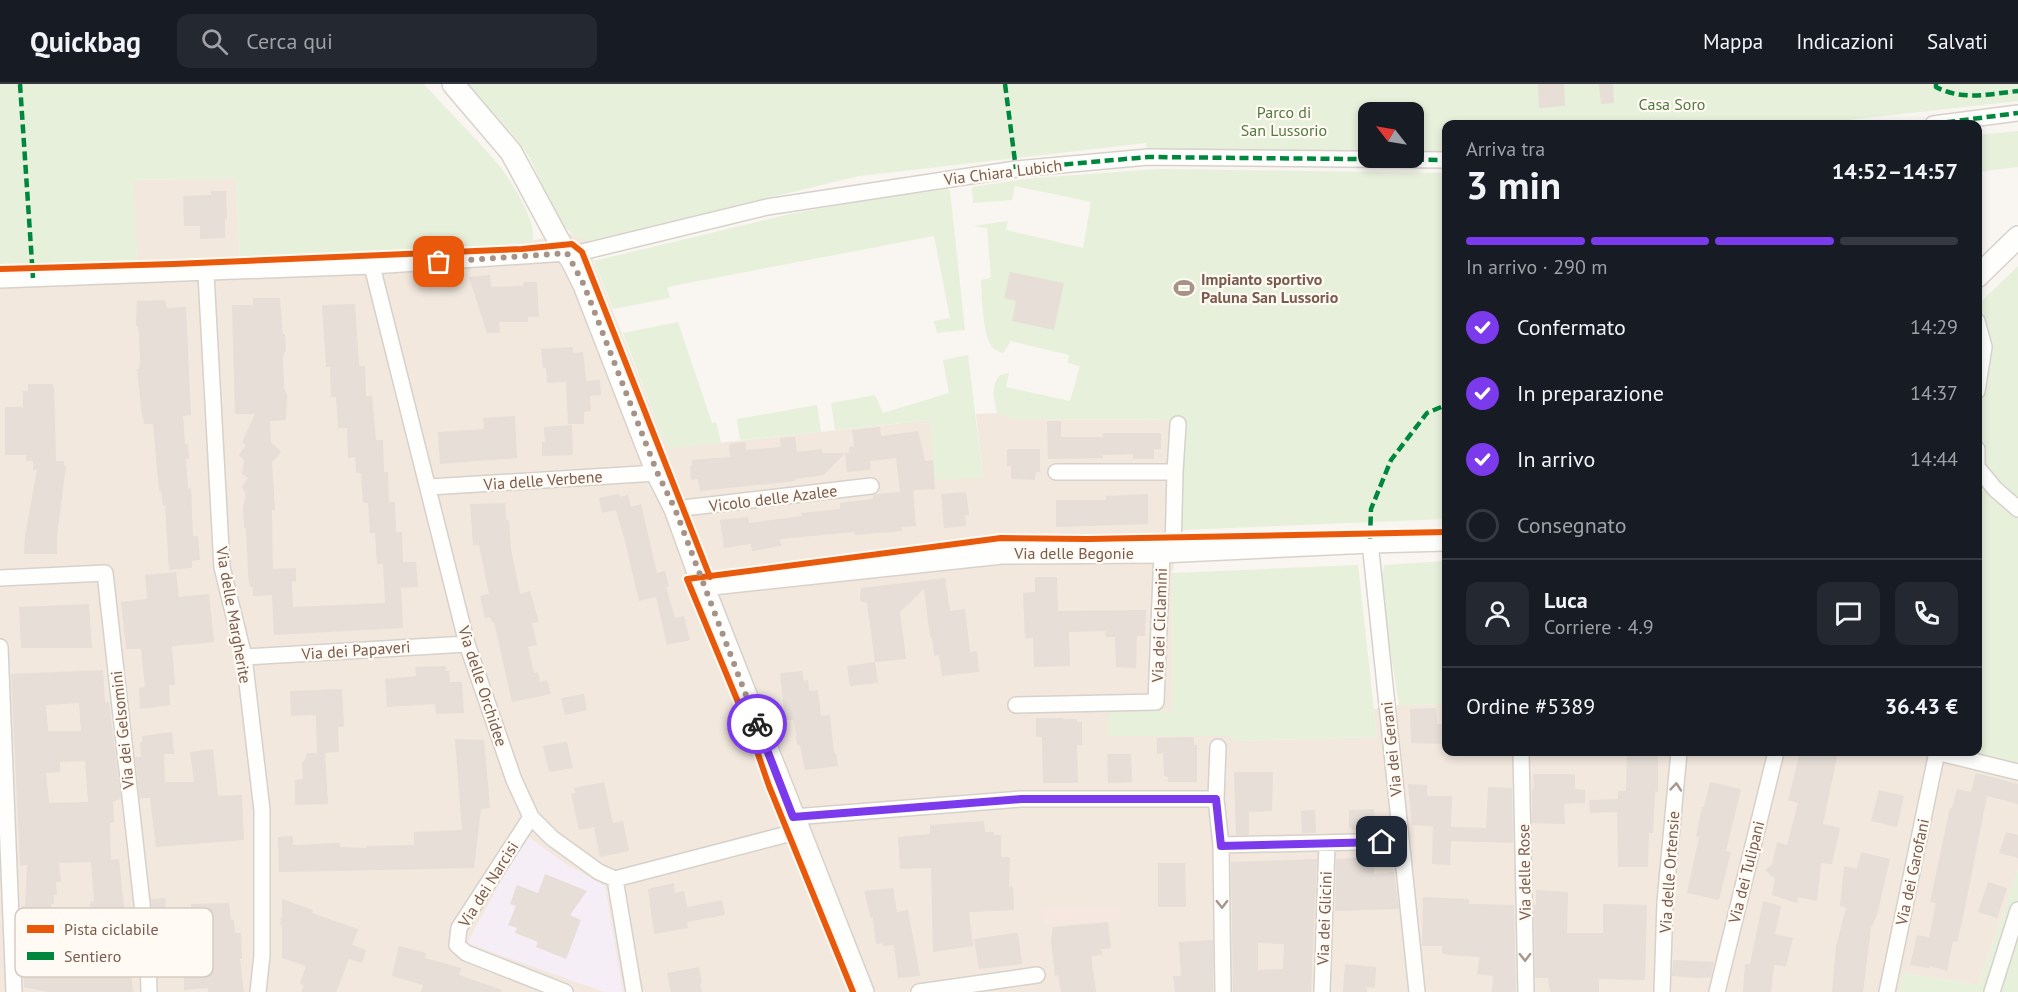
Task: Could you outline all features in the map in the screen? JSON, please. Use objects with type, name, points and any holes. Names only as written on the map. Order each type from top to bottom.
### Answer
[{"type":"street","points":[[453,84],[511,152],[584,285],[657,472],[675,509],[863,992]]},
{"type":"street","points":[[1964,120],[2018,113]]},
{"type":"street","name":"Via Chiara Lubich","points":[[0,280],[206,274],[582,252],[767,207],[1024,168],[1148,158],[1442,160]]},
{"type":"street","points":[[1982,272],[2018,237]]},
{"type":"street","name":"Via delle Orchidee","points":[[372,266],[467,644],[514,780],[531,817],[552,838],[599,872],[615,879]]},
{"type":"street","name":"Via delle Margherite","points":[[206,274],[222,567],[244,657],[262,810],[262,955],[258,992]]},
{"type":"street","points":[[1982,340],[1984,347],[1982,360]]},
{"type":"street","name":"Via dei Ciclamini","points":[[1016,705],[1156,702],[1178,424]]},
{"type":"street","name":"Via delle Verbene","points":[[429,487],[657,472]]},
{"type":"street","points":[[1056,472],[1174,472]]},
{"type":"street","points":[[1982,473],[1995,489],[2018,509]]},
{"type":"street","name":"Vicolo delle Azalee","points":[[675,509],[871,486]]},
{"type":"street","name":"Via delle Begonie","points":[[704,585],[1002,553],[1167,552],[1442,540]]},
{"type":"street","name":"Via dei Gerani","points":[[1370,542],[1417,992]]},
{"type":"street","name":"Via dei Gelsomini","points":[[0,578],[105,573],[143,908]]},
{"type":"street","name":"Via dei Papaveri","points":[[244,657],[467,644]]},
{"type":"street","points":[[0,647],[14,992]]},
{"type":"street","points":[[1218,747],[1216,799],[1221,846],[1223,992]]},
{"type":"street","name":"Via delle Rose","points":[[1521,756],[1526,992]]},
{"type":"street","name":"Via delle Ortensie","points":[[1662,992],[1665,902],[1679,756]]},
{"type":"street","name":"Via dei Tulipani","points":[[1717,992],[1775,756]]},
{"type":"street","name":"Via dei Garofani","points":[[1887,992],[1935,756]]},
{"type":"street","points":[[1952,756],[2018,772]]},
{"type":"street","points":[[634,992],[615,879],[796,824],[1021,799],[1216,799]]},
{"type":"street","name":"Via dei Narcisi","points":[[531,817],[459,928],[458,945],[466,953],[565,992]]},
{"type":"street","points":[[1221,846],[1401,841]]},
{"type":"street","name":"Via dei Glicini","points":[[1322,992],[1327,844]]},
{"type":"street","points":[[1992,992],[2018,910]]},
{"type":"street","points":[[919,992],[1037,975]]},
{"type":"shaded area","points":[[236,178],[240,257],[434,250],[519,243],[570,233],[588,241],[594,263],[663,438],[670,448],[931,420],[983,478],[976,414],[1000,413],[1015,419],[1188,420],[1180,475],[1182,530],[1172,573],[1173,711],[1109,710],[1230,736],[1236,741],[1377,737],[1374,709],[1399,705],[1442,704],[1442,756],[1982,756],[1982,753],[2018,762],[2018,869],[1978,985],[1903,973],[1899,992],[0,992],[0,264],[137,261],[132,180]]},
{"type":"shaded area","points":[[526,835],[566,864],[605,886],[623,992],[604,992],[467,943]]},
{"type":"shaded area","points":[[1118,907],[1119,920],[1045,925],[1043,909]]},
{"type":"green space","points":[[0,84],[424,84],[509,179],[528,213],[532,224],[532,242],[434,250],[240,257],[236,178],[133,180],[137,261],[0,264]]},
{"type":"green space","points":[[468,84],[2018,84],[2018,101],[1848,120],[1442,120],[1442,160],[1424,160],[1424,102],[1358,102],[1358,159],[1148,157],[1146,143],[859,176],[588,241],[574,235],[556,216],[526,152]]},
{"type":"green space","points":[[2018,131],[2018,167],[1982,171],[1982,135]]},
{"type":"green space","points":[[1158,169],[1442,173],[1442,519],[1182,530],[1180,475],[1187,420],[1014,419],[997,413],[994,389],[1000,375],[1009,373],[1006,387],[1070,401],[1080,366],[1068,363],[1069,355],[1011,341],[1003,353],[994,349],[987,336],[983,316],[981,280],[991,278],[987,228],[973,226],[1008,221],[1006,230],[1083,248],[1091,202],[1015,186],[1012,200],[973,203],[972,187],[1034,178]]},
{"type":"green space","points":[[948,189],[965,330],[937,333],[934,321],[950,318],[934,236],[667,287],[670,298],[613,309],[594,261],[790,214]]},
{"type":"green space","points":[[2018,266],[2018,762],[1982,753],[1982,301]]},
{"type":"green space","points":[[678,322],[712,423],[716,422],[721,443],[670,448],[663,438],[623,333]]},
{"type":"green space","points":[[968,355],[983,478],[935,480],[930,420],[835,430],[831,403],[875,395],[883,413],[949,393],[943,360]]},
{"type":"green space","points":[[817,405],[821,432],[740,440],[737,419]]},
{"type":"green space","points":[[1442,561],[1442,704],[1399,705],[1380,586],[1384,565]]},
{"type":"green space","points":[[1358,565],[1377,737],[1236,741],[1230,736],[1108,736],[1109,710],[1173,711],[1172,573]]},
{"type":"green space","points":[[2018,869],[2018,992],[1899,992],[1903,973],[1978,985]]},
{"type":"building","points":[[1538,84],[1564,84],[1565,106],[1539,108]]},
{"type":"building","points":[[1599,84],[1613,84],[1614,103],[1601,104]]},
{"type":"building","points":[[211,191],[226,191],[225,238],[200,239],[200,226],[184,226],[183,196],[211,195]]},
{"type":"building","points":[[1010,272],[1064,283],[1054,330],[1012,321],[1016,301],[1004,298]]},
{"type":"building","points":[[490,275],[491,287],[523,286],[523,282],[537,282],[539,317],[528,317],[528,322],[499,322],[500,333],[487,333],[469,277]]},
{"type":"building","points":[[253,298],[280,298],[282,327],[283,334],[285,334],[286,352],[284,352],[283,359],[284,388],[287,395],[286,420],[270,421],[271,442],[281,452],[272,462],[275,510],[272,510],[273,569],[296,568],[296,581],[292,582],[293,607],[385,603],[383,564],[377,564],[375,533],[370,533],[368,503],[363,503],[361,473],[356,473],[355,457],[348,458],[347,428],[338,428],[336,397],[331,397],[330,367],[326,367],[322,305],[355,304],[359,366],[365,366],[366,396],[372,396],[376,440],[383,440],[384,472],[388,472],[389,502],[395,502],[396,532],[402,532],[403,562],[416,562],[418,587],[401,588],[403,628],[274,635],[272,595],[253,596],[253,587],[250,587],[248,574],[246,528],[244,528],[243,508],[246,494],[242,487],[248,478],[242,474],[244,460],[239,455],[246,445],[242,442],[255,414],[235,414],[232,305],[253,305]]},
{"type":"building","points":[[165,300],[167,308],[186,307],[191,415],[183,416],[185,444],[188,444],[189,459],[186,459],[188,489],[191,488],[193,536],[198,536],[200,560],[192,561],[192,568],[169,570],[165,505],[163,506],[161,491],[159,491],[153,424],[144,424],[142,417],[137,369],[139,369],[140,362],[139,334],[138,326],[136,326],[137,301]]},
{"type":"building","points":[[573,347],[573,353],[583,352],[586,381],[600,380],[601,395],[590,396],[591,411],[584,412],[584,424],[568,424],[566,382],[547,383],[546,368],[543,368],[541,349]]},
{"type":"building","points":[[28,384],[53,384],[54,389],[56,461],[64,461],[66,466],[57,536],[57,554],[24,554],[37,470],[33,470],[33,461],[26,461],[26,455],[5,455],[5,407],[23,407],[23,391],[28,391]]},
{"type":"building","points":[[515,416],[517,458],[440,464],[438,432],[484,429],[483,418]]},
{"type":"building","points":[[1047,421],[1061,421],[1061,437],[1103,437],[1103,433],[1161,433],[1161,449],[1154,449],[1154,459],[1133,459],[1133,454],[1103,455],[1103,458],[1048,459]]},
{"type":"building","points":[[572,425],[573,455],[542,456],[542,442],[545,442],[544,427]]},
{"type":"building","points":[[880,427],[881,436],[918,431],[925,461],[933,460],[935,489],[913,490],[916,526],[902,527],[902,531],[855,535],[854,532],[780,539],[781,546],[752,551],[751,544],[724,548],[720,520],[748,517],[749,523],[802,516],[801,513],[840,509],[840,503],[873,499],[873,495],[876,494],[900,492],[896,458],[870,461],[871,470],[847,472],[845,453],[849,453],[849,447],[854,446],[852,430]]},
{"type":"building","points":[[795,437],[797,452],[822,449],[822,453],[845,453],[824,475],[795,479],[795,481],[700,491],[698,479],[691,480],[692,460],[730,457],[729,444],[745,442],[746,450],[781,447],[780,438]]},
{"type":"building","points":[[1007,449],[1040,449],[1040,472],[1036,472],[1035,480],[1011,479],[1011,466],[1007,466]]},
{"type":"building","points":[[966,492],[969,515],[965,515],[966,526],[944,528],[941,494]]},
{"type":"building","points":[[619,494],[620,497],[628,495],[631,507],[641,504],[657,573],[665,571],[669,586],[666,587],[675,618],[684,616],[690,640],[667,645],[656,597],[639,601],[616,510],[602,513],[599,498]]},
{"type":"building","points":[[1148,494],[1148,524],[1056,527],[1056,500],[1106,500],[1106,496]]},
{"type":"building","points":[[505,503],[520,594],[530,591],[539,622],[532,623],[537,645],[528,647],[534,673],[538,672],[540,682],[547,680],[551,694],[512,702],[494,622],[490,617],[485,618],[480,596],[489,594],[479,545],[473,545],[470,504]]},
{"type":"building","points":[[176,572],[179,597],[209,594],[214,642],[172,646],[175,685],[169,685],[170,705],[140,709],[139,688],[145,687],[141,649],[126,649],[121,602],[147,599],[145,575]]},
{"type":"building","points":[[1035,577],[1057,577],[1058,611],[1146,610],[1145,636],[1137,636],[1136,668],[1116,667],[1115,637],[1106,637],[1105,631],[1069,632],[1070,666],[1034,667],[1033,638],[1025,639],[1023,593],[1035,592]]},
{"type":"building","points":[[945,578],[950,611],[965,609],[970,652],[977,651],[979,672],[942,676],[939,655],[934,656],[932,637],[930,637],[924,589],[900,612],[906,659],[875,662],[867,603],[860,601],[861,588]]},
{"type":"building","points":[[89,604],[92,648],[21,648],[19,607]]},
{"type":"building","points":[[875,662],[878,683],[850,686],[847,666]]},
{"type":"building","points":[[446,666],[450,682],[462,682],[464,713],[436,714],[435,704],[387,707],[385,679],[416,676],[415,667]]},
{"type":"building","points":[[103,670],[105,702],[109,702],[121,799],[113,801],[114,822],[110,823],[111,860],[119,859],[124,908],[91,908],[90,902],[94,901],[91,862],[59,863],[61,882],[56,882],[57,895],[54,895],[54,904],[51,904],[51,908],[22,908],[25,906],[27,865],[20,866],[11,674]],"holes":[[[79,703],[81,731],[48,731],[46,705]],[[85,761],[88,802],[49,803],[46,773],[60,772],[60,762]]]},
{"type":"building","points":[[802,671],[804,681],[808,680],[809,691],[818,690],[821,716],[830,715],[834,753],[836,753],[838,766],[805,770],[800,745],[797,745],[794,720],[785,720],[780,673]]},
{"type":"building","points":[[342,689],[344,727],[338,727],[339,752],[321,753],[325,753],[328,804],[295,805],[295,780],[303,779],[302,762],[307,753],[317,753],[316,715],[291,716],[290,691]]},
{"type":"building","points":[[584,694],[587,710],[565,715],[561,698]]},
{"type":"building","points":[[1436,708],[1437,724],[1442,724],[1442,744],[1411,743],[1410,709]]},
{"type":"building","points":[[1036,718],[1077,719],[1077,722],[1082,722],[1082,745],[1077,745],[1078,783],[1043,783],[1042,737],[1036,737]]},
{"type":"building","points":[[172,732],[174,754],[164,754],[165,782],[194,782],[190,752],[213,749],[218,796],[242,795],[244,840],[156,847],[150,798],[140,798],[135,757],[141,757],[142,736]]},
{"type":"building","points":[[1194,737],[1194,745],[1197,745],[1197,782],[1168,782],[1168,777],[1164,776],[1163,753],[1157,754],[1157,738]]},
{"type":"building","points":[[455,739],[484,740],[490,808],[481,809],[474,868],[279,872],[278,837],[293,836],[293,845],[340,843],[340,847],[366,848],[366,846],[414,845],[414,832],[462,830]]},
{"type":"building","points":[[567,742],[573,768],[549,772],[543,746]]},
{"type":"building","points":[[1107,754],[1131,754],[1132,782],[1108,783]]},
{"type":"building","points":[[1627,756],[1658,756],[1658,792],[1655,791],[1653,833],[1649,833],[1648,867],[1618,867],[1617,812],[1590,813],[1589,800],[1618,799],[1618,791],[1626,791]]},
{"type":"building","points":[[1799,756],[1837,756],[1823,824],[1840,828],[1832,864],[1821,863],[1817,901],[1798,897],[1797,903],[1772,895],[1775,879],[1765,870],[1772,865],[1777,842],[1787,845],[1798,803],[1788,800]]},
{"type":"building","points":[[1234,772],[1273,772],[1272,811],[1249,812],[1249,835],[1236,835]]},
{"type":"building","points":[[1976,773],[2018,784],[2018,804],[1987,796],[1963,917],[1957,942],[1953,941],[1947,971],[1930,966],[1929,968],[1910,965],[1917,935],[1929,937],[1936,903],[1930,902],[1950,808],[1952,808],[1957,789],[1971,792]]},
{"type":"building","points":[[1533,774],[1575,774],[1575,789],[1585,790],[1585,803],[1564,804],[1565,824],[1532,823]]},
{"type":"building","points":[[604,782],[613,823],[623,821],[629,851],[600,857],[594,827],[579,830],[571,794],[575,793],[574,788]]},
{"type":"building","points":[[1710,782],[1741,789],[1726,851],[1731,852],[1719,900],[1687,893],[1699,837],[1696,836],[1702,807],[1704,807]]},
{"type":"building","points":[[1408,784],[1427,785],[1427,796],[1452,796],[1451,827],[1486,828],[1488,787],[1512,788],[1513,843],[1451,841],[1450,865],[1432,864],[1433,826],[1412,825]]},
{"type":"building","points":[[1879,790],[1904,796],[1897,827],[1871,821]]},
{"type":"building","points":[[1374,809],[1376,832],[1357,832],[1349,827],[1349,810]]},
{"type":"building","points":[[1315,810],[1316,833],[1302,833],[1301,811]]},
{"type":"building","points":[[984,821],[985,832],[1001,835],[1001,857],[1010,857],[1009,887],[1013,887],[1014,910],[969,912],[973,946],[933,952],[931,868],[900,869],[898,837],[930,834],[930,825]]},
{"type":"building","points":[[2006,832],[2018,835],[2018,858],[1999,853]]},
{"type":"building","points":[[1861,852],[1890,859],[1877,915],[1871,928],[1863,992],[1832,992],[1836,946],[1846,908],[1840,906],[1844,866],[1857,869]]},
{"type":"building","points":[[1375,857],[1374,874],[1394,872],[1399,909],[1335,911],[1336,859]]},
{"type":"building","points":[[1317,859],[1311,992],[1233,992],[1231,862]],"holes":[[[1258,943],[1284,944],[1283,969],[1258,970]]]},
{"type":"building","points":[[1158,863],[1185,863],[1186,907],[1158,907]]},
{"type":"building","points":[[545,874],[587,891],[570,915],[581,920],[566,959],[536,947],[538,942],[515,933],[517,928],[508,925],[516,906],[510,904],[517,885],[538,893]]},
{"type":"building","points":[[1988,882],[2007,888],[1997,918],[1978,912]]},
{"type":"building","points":[[674,883],[675,893],[684,891],[687,907],[722,900],[725,915],[687,922],[688,928],[654,934],[648,889]]},
{"type":"building","points":[[893,888],[897,912],[908,910],[920,976],[898,978],[894,945],[876,944],[873,918],[871,918],[864,891]]},
{"type":"building","points":[[1536,890],[1568,892],[1567,933],[1603,933],[1603,904],[1647,905],[1645,980],[1599,979],[1599,992],[1550,992],[1548,978],[1535,978],[1534,905],[1536,905]]},
{"type":"building","points":[[1423,897],[1469,899],[1469,904],[1514,905],[1516,992],[1492,992],[1493,976],[1477,974],[1480,957],[1448,955],[1442,953],[1442,946],[1422,946]]},
{"type":"building","points":[[165,898],[166,908],[152,908],[151,899]]},
{"type":"building","points":[[282,899],[313,910],[312,913],[358,929],[352,945],[366,950],[362,963],[349,959],[336,992],[301,992],[304,986],[300,983],[306,966],[282,958],[282,925],[280,924]]},
{"type":"building","points":[[1763,901],[1781,906],[1775,934],[1793,938],[1786,966],[1774,965],[1771,992],[1743,992],[1745,964],[1750,964]]},
{"type":"building","points":[[229,903],[235,933],[241,933],[242,959],[240,959],[244,992],[208,992],[208,988],[184,990],[184,977],[213,977],[213,908],[191,908],[191,904]]},
{"type":"building","points":[[1108,922],[1111,948],[1101,949],[1102,955],[1091,956],[1096,992],[1061,992],[1058,975],[1055,976],[1051,941],[1053,927]]},
{"type":"building","points":[[1018,933],[1022,964],[979,969],[974,939]]},
{"type":"building","points":[[1213,940],[1213,992],[1175,992],[1173,976],[1181,976],[1179,942]]},
{"type":"building","points":[[399,946],[426,953],[425,958],[461,968],[459,975],[502,990],[501,992],[421,992],[423,985],[392,976]]},
{"type":"building","points":[[1673,960],[1714,962],[1711,977],[1672,976]]},
{"type":"building","points":[[1345,964],[1376,967],[1375,988],[1367,987],[1367,992],[1343,992]]},
{"type":"building","points":[[699,967],[702,992],[671,992],[667,973]]},
{"type":"building","points":[[24,977],[131,977],[133,992],[47,992],[24,987]]},
{"type":"marked path","points":[[20,84],[33,278]]},
{"type":"marked path","points":[[1005,84],[1016,169]]},
{"type":"marked path","points":[[1936,84],[1936,87],[1946,91],[1966,95],[2018,91]]},
{"type":"marked path","points":[[1964,120],[2018,113]]},
{"type":"marked path","points":[[1024,168],[1148,157],[1442,160]]},
{"type":"marked path","points":[[1370,539],[1371,509],[1391,460],[1427,413],[1442,407]]},
{"type":"cycle path","points":[[0,269],[522,249],[572,244],[582,252],[710,577]]},
{"type":"cycle path","points":[[853,992],[687,579],[1001,538],[1088,539],[1442,532]]},
{"type":"way so far","points":[[439,262],[567,253],[584,285],[657,472],[675,509],[757,724]]},
{"type":"place","name":"Impianto sportivo Paluna San Lussorio","points":[[1184,288]]},
{"type":"route","points":[[757,724],[793,817],[1021,799],[1216,799],[1221,846],[1382,842]]},
{"type":"park label","name":"Casa Soro","points":[[1672,104]]},
{"type":"park label","name":"Parco di San Lussorio","points":[[1284,121]]}]
